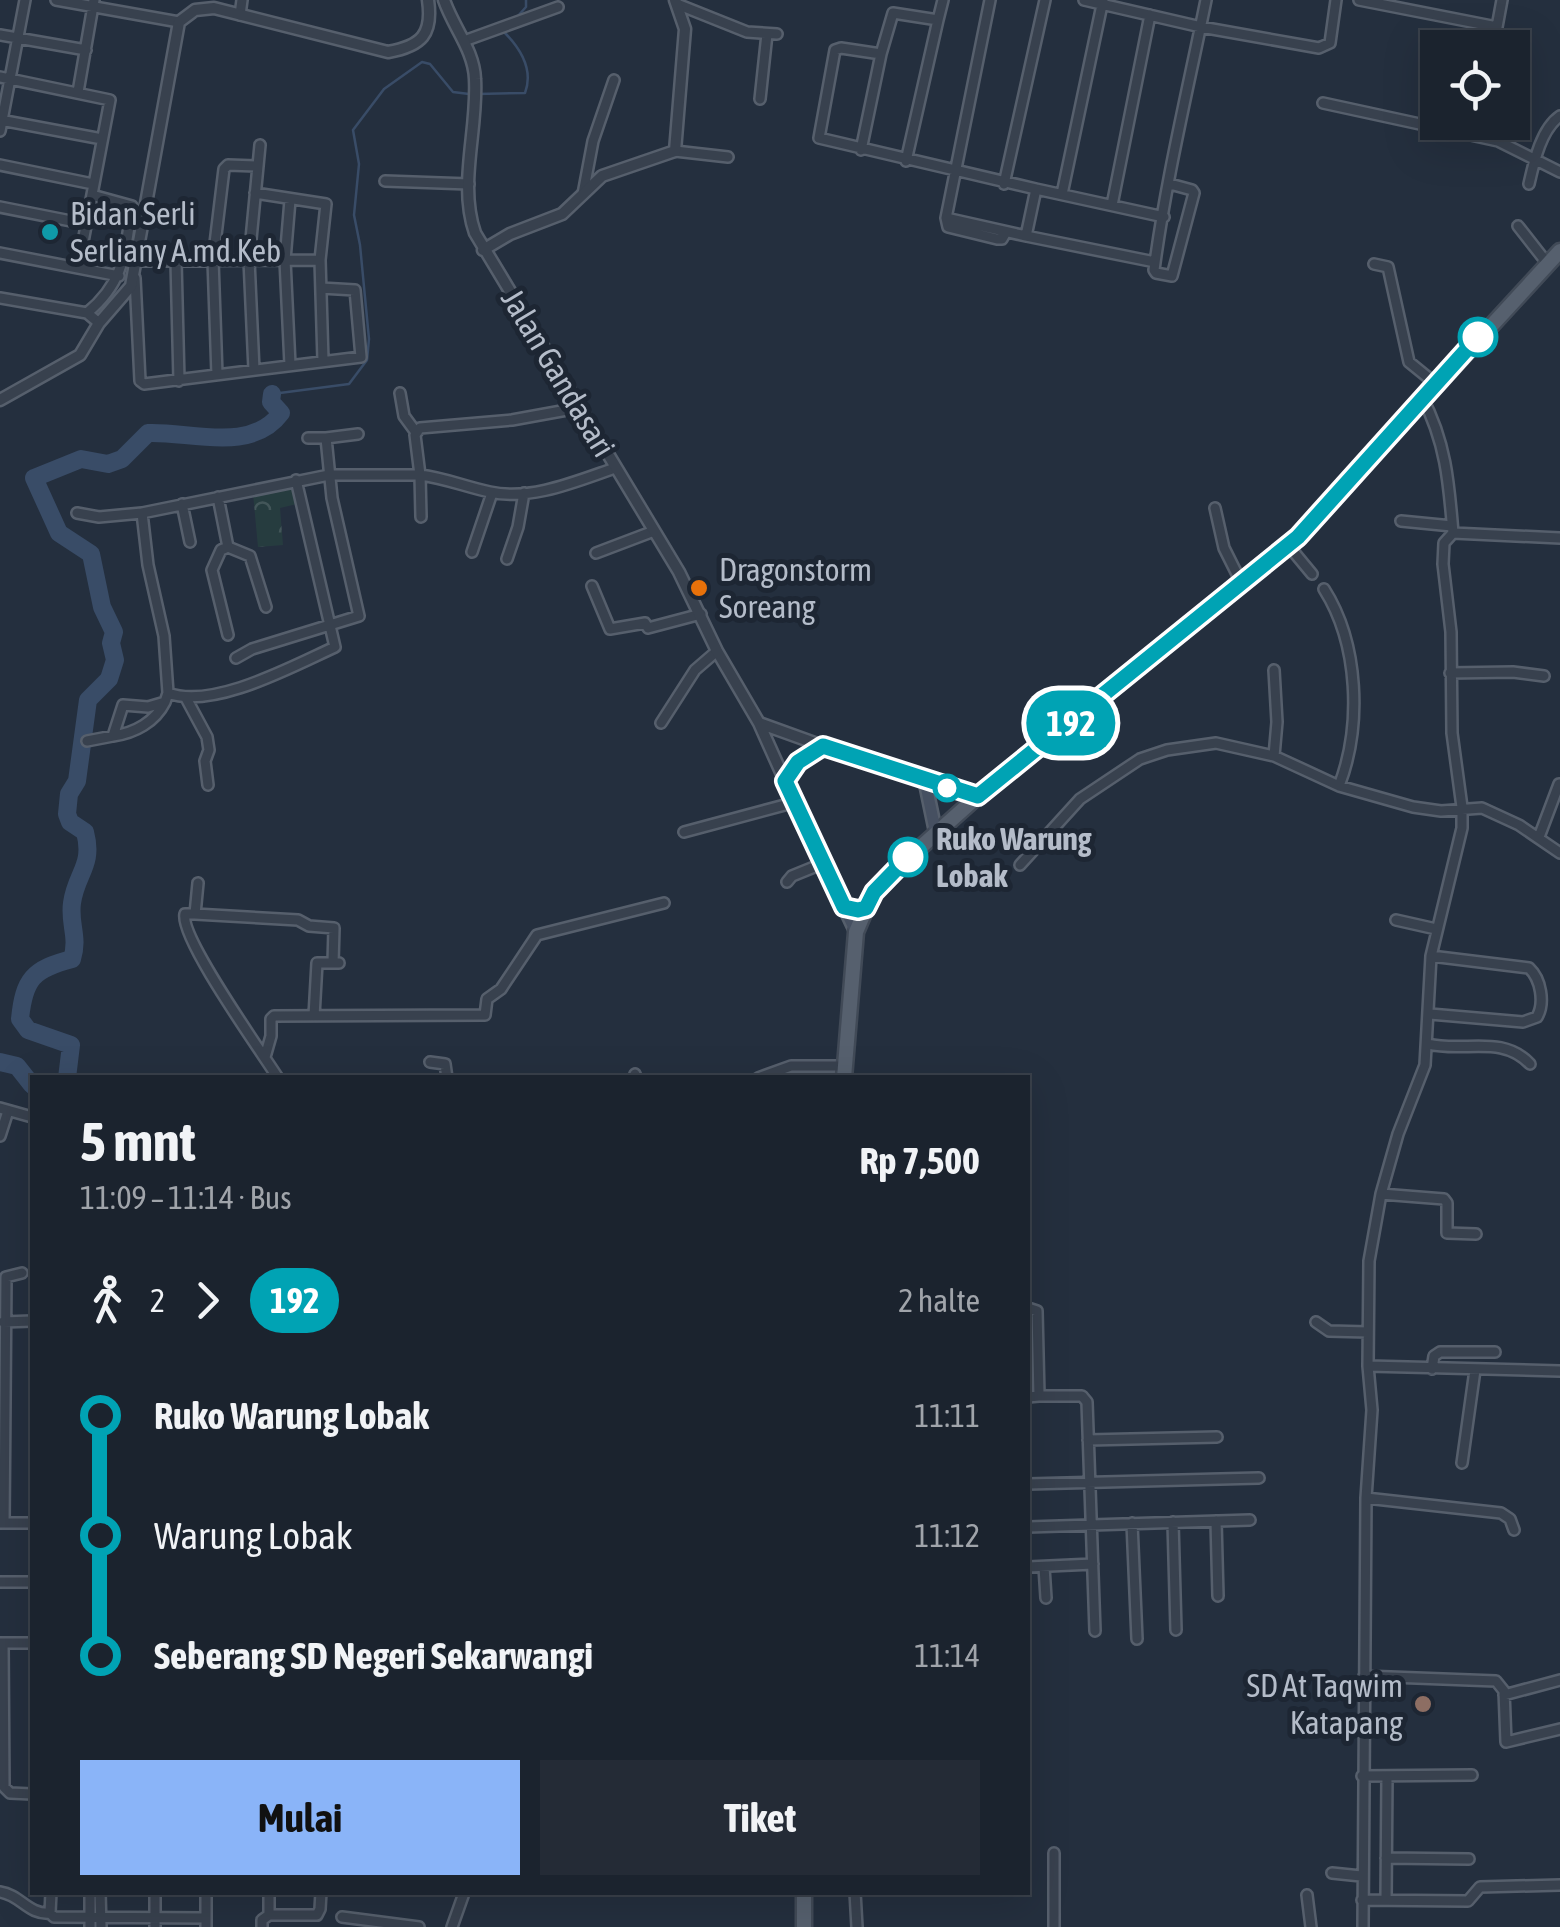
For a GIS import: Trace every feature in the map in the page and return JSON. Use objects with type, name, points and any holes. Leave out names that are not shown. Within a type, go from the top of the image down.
[{"type":"main road","points":[[844,1072],[856,932],[884,880],[978,796],[1288,546],[1560,252]]},
{"type":"main road","points":[[856,932],[785,781],[798,762],[823,746],[978,796]]},
{"type":"main road","points":[[925,781],[936,834]]},
{"type":"main road","points":[[844,907],[866,908]]},
{"type":"main road","points":[[804,1895],[804,1927]]},
{"type":"street","points":[[25,0],[5,78],[1,124],[102,140]]},
{"type":"street","points":[[56,0],[94,3],[179,22],[201,8],[388,52],[408,46],[427,33],[431,22],[428,0]]},
{"type":"street","points":[[240,15],[242,0]]},
{"type":"street","name":"Jalan Gandasari","points":[[444,0],[464,42],[475,84],[468,184],[470,219],[484,250],[654,531],[759,723],[785,781]]},
{"type":"street","points":[[906,161],[942,0]]},
{"type":"street","points":[[990,0],[946,218],[948,227],[997,239],[1006,232],[1155,262]]},
{"type":"street","points":[[1004,184],[1044,0]]},
{"type":"street","points":[[1084,0],[1201,27],[1319,48],[1330,42],[1336,0]]},
{"type":"street","points":[[1170,184],[1194,193],[1176,274],[1172,276],[1156,273],[1155,262],[1170,184],[1201,27],[1206,0]]},
{"type":"street","points":[[1358,0],[1496,27]]},
{"type":"street","points":[[1496,30],[1502,0]]},
{"type":"street","points":[[676,2],[747,32],[772,34],[760,100]]},
{"type":"street","points":[[676,2],[686,42],[676,151]]},
{"type":"street","points":[[1062,194],[1103,2]]},
{"type":"street","points":[[78,92],[94,3]]},
{"type":"street","points":[[464,42],[558,8]]},
{"type":"street","points":[[861,150],[893,12],[938,20]]},
{"type":"street","points":[[1112,205],[1150,15]]},
{"type":"street","points":[[87,313],[105,298],[130,259],[179,22]]},
{"type":"street","points":[[0,34],[86,50]]},
{"type":"street","points":[[881,54],[835,50],[819,138],[1004,184],[1164,217]]},
{"type":"street","points":[[5,78],[110,100],[78,268]]},
{"type":"street","points":[[582,194],[593,141],[614,80]]},
{"type":"street","points":[[1323,103],[1498,141],[1560,172]]},
{"type":"street","points":[[1529,184],[1535,160],[1551,125],[1560,116]]},
{"type":"street","points":[[254,370],[249,260],[260,145]]},
{"type":"street","points":[[484,250],[510,234],[562,214],[602,176],[676,151],[728,158]]},
{"type":"street","points":[[216,376],[213,260],[224,169],[228,165],[258,166]]},
{"type":"street","points":[[0,166],[92,189],[132,204],[130,259],[140,383],[362,356],[355,290],[321,288]]},
{"type":"street","points":[[385,181],[468,184]]},
{"type":"street","points":[[1026,236],[1036,189]]},
{"type":"street","points":[[256,193],[326,204],[320,260],[324,361]]},
{"type":"street","points":[[290,200],[286,260],[290,366]]},
{"type":"street","points":[[0,207],[86,224]]},
{"type":"street","points":[[1518,226],[1547,262]]},
{"type":"street","points":[[0,253],[119,276]]},
{"type":"street","points":[[130,259],[320,260]]},
{"type":"street","points":[[176,260],[179,381]]},
{"type":"street","points":[[1374,264],[1388,267],[1408,362],[1436,384]]},
{"type":"street","points":[[0,400],[72,361],[98,323],[126,294],[134,275]]},
{"type":"street","points":[[0,298],[87,313],[98,323]]},
{"type":"street","points":[[400,394],[404,416],[415,432],[421,517]]},
{"type":"street","points":[[1363,1927],[1366,1498],[1372,1426],[1368,1262],[1381,1194],[1398,1134],[1420,1082],[1428,1044],[1431,956],[1458,852],[1461,802],[1452,733],[1451,632],[1442,551],[1452,530],[1446,456],[1436,422],[1422,397]]},
{"type":"street","points":[[415,432],[430,424],[512,420],[578,408]]},
{"type":"street","points":[[308,438],[358,434]]},
{"type":"street","points":[[236,658],[330,628],[359,614],[329,475],[326,438]]},
{"type":"street","points":[[77,513],[96,522],[329,475],[420,475],[448,478],[492,493],[524,494],[615,468]]},
{"type":"street","points":[[113,736],[122,705],[148,708],[166,698],[225,692],[335,648],[296,480]]},
{"type":"street","points":[[472,552],[492,493]]},
{"type":"street","points":[[507,559],[524,494]]},
{"type":"street","points":[[218,497],[228,547]]},
{"type":"street","points":[[182,504],[190,542]]},
{"type":"street","points":[[1215,508],[1224,548],[1241,582]]},
{"type":"street","points":[[88,741],[131,732],[144,725],[155,717],[166,698],[164,636],[148,565],[142,512]]},
{"type":"street","points":[[1401,521],[1452,530],[1560,538]]},
{"type":"street","points":[[596,553],[654,531]]},
{"type":"street","points":[[1288,546],[1312,574]]},
{"type":"street","points":[[228,635],[212,570],[221,550],[228,547],[250,556],[266,607]]},
{"type":"street","points":[[592,586],[610,629],[645,622],[648,628],[700,614]]},
{"type":"street","points":[[1324,589],[1337,615],[1353,683],[1354,715],[1342,779]]},
{"type":"street","points":[[661,722],[695,670],[718,650]]},
{"type":"street","points":[[1274,670],[1274,751]]},
{"type":"street","points":[[1450,673],[1514,672],[1544,676]]},
{"type":"street","points":[[186,698],[209,745],[204,757],[208,786]]},
{"type":"street","points":[[759,723],[823,746]]},
{"type":"street","points":[[1020,866],[1080,799],[1153,753],[1216,743],[1274,751],[1427,810],[1461,802],[1482,808],[1541,833],[1560,853]]},
{"type":"street","points":[[1541,833],[1558,784]]},
{"type":"street","points":[[684,832],[796,802]]},
{"type":"street","points":[[787,882],[792,876],[824,863]]},
{"type":"street","points":[[195,914],[198,883]]},
{"type":"street","points":[[265,1057],[272,1017],[485,1015],[489,996],[501,989],[536,935],[664,902]]},
{"type":"street","points":[[276,1075],[184,926],[184,914],[298,920],[309,926],[334,928],[336,963],[317,963],[314,1016]]},
{"type":"street","points":[[1396,920],[1436,929]]},
{"type":"street","points":[[1430,1014],[1523,1022],[1538,1017],[1541,1011],[1538,977],[1529,968],[1431,956]]},
{"type":"street","points":[[1428,1044],[1448,1049],[1469,1045],[1516,1049],[1530,1064]]},
{"type":"street","points":[[430,1062],[445,1064],[447,1075]]},
{"type":"street","points":[[767,1075],[802,1064],[844,1072]]},
{"type":"street","points":[[0,1136],[4,1110],[30,1116]]},
{"type":"street","points":[[1381,1194],[1444,1199],[1446,1233],[1476,1234]]},
{"type":"street","points":[[22,1273],[6,1277],[2,1322],[2,1523],[30,1522]]},
{"type":"street","points":[[1030,1309],[1037,1311],[1033,1396],[1085,1398],[1095,1632]]},
{"type":"street","points":[[2,1322],[30,1322]]},
{"type":"street","points":[[1316,1322],[1329,1331],[1368,1332]]},
{"type":"street","points":[[1432,1368],[1434,1356],[1440,1352],[1495,1352]]},
{"type":"street","points":[[1368,1366],[1560,1371]]},
{"type":"street","points":[[1462,1463],[1476,1370]]},
{"type":"street","points":[[1088,1440],[1218,1437]]},
{"type":"street","points":[[1030,1484],[1259,1478]]},
{"type":"street","points":[[1366,1498],[1501,1513],[1510,1519],[1514,1530]]},
{"type":"street","points":[[1030,1526],[1250,1520]]},
{"type":"street","points":[[1216,1521],[1218,1596]]},
{"type":"street","points":[[1173,1522],[1176,1630]]},
{"type":"street","points":[[1132,1523],[1137,1639]]},
{"type":"street","points":[[1030,1567],[1092,1564]]},
{"type":"street","points":[[1044,1566],[1046,1598]]},
{"type":"street","points":[[0,1582],[30,1582]]},
{"type":"street","points":[[30,1644],[2,1643],[4,1788],[10,1793],[30,1794]]},
{"type":"street","points":[[1364,1676],[1496,1681],[1504,1695],[1506,1742],[1560,1729]]},
{"type":"street","points":[[1504,1695],[1560,1680]]},
{"type":"street","points":[[1362,1776],[1472,1775]]},
{"type":"street","points":[[1386,1900],[1387,1776]]},
{"type":"street","points":[[1361,1841],[1386,1841]]},
{"type":"street","points":[[1054,1853],[1054,1927]]},
{"type":"street","points":[[1386,1858],[1469,1859]]},
{"type":"street","points":[[1332,1873],[1361,1876]]},
{"type":"street","points":[[1362,1900],[1468,1901],[1477,1888],[1484,1886],[1560,1885]]},
{"type":"street","points":[[0,1892],[15,1895],[32,1911],[95,1923],[206,1923],[206,1895]]},
{"type":"street","points":[[50,1913],[51,1895]]},
{"type":"street","points":[[90,1895],[95,1923]]},
{"type":"street","points":[[95,1923],[100,1895]]},
{"type":"street","points":[[155,1923],[156,1895]]},
{"type":"street","points":[[269,1895],[269,1915]]},
{"type":"street","points":[[262,1927],[262,1920],[269,1915],[312,1921],[320,1909],[321,1895]]},
{"type":"street","points":[[855,1895],[857,1927]]},
{"type":"street","points":[[1308,1895],[1311,1927]]},
{"type":"street","points":[[452,1927],[463,1896]]},
{"type":"street","points":[[342,1917],[418,1927]]},
{"type":"green space","points":[[295,487],[301,503],[280,508],[283,545],[258,547],[253,493]]},
{"type":"waterway","points":[[477,94],[525,93],[527,67],[504,32],[504,22],[517,17],[526,7],[526,0]]},
{"type":"waterway","points":[[272,394],[349,384],[367,360],[369,339],[354,215],[359,164],[353,130],[384,89],[422,62],[430,64],[453,92],[469,94]]},
{"type":"waterway","points":[[67,1075],[71,1045],[28,1030],[20,1019],[24,994],[33,978],[48,967],[72,959],[72,903],[86,861],[87,844],[85,832],[70,822],[67,814],[69,794],[77,781],[88,700],[109,679],[115,660],[111,643],[114,632],[102,607],[91,554],[59,533],[34,478],[81,459],[108,464],[122,459],[148,433],[219,438],[253,433],[268,426],[281,413],[271,402],[272,394]]},
{"type":"waterway","points":[[0,1062],[17,1066],[30,1082]]},
{"type":"bus line","name":"192","points":[[908,857],[874,892],[866,908],[844,907],[785,781],[795,765],[823,746],[978,796],[1298,537],[1478,337]]},
{"type":"place","name":"Bidan Serli Serliany A.md.Keb","points":[[50,232]]},
{"type":"place","name":"Dragonstorm Soreang","points":[[699,588]]},
{"type":"place","name":"Ruko Warung Lobak","points":[[908,857]]},
{"type":"place","name":"SD At Taqwim Katapang","points":[[1423,1704]]}]
